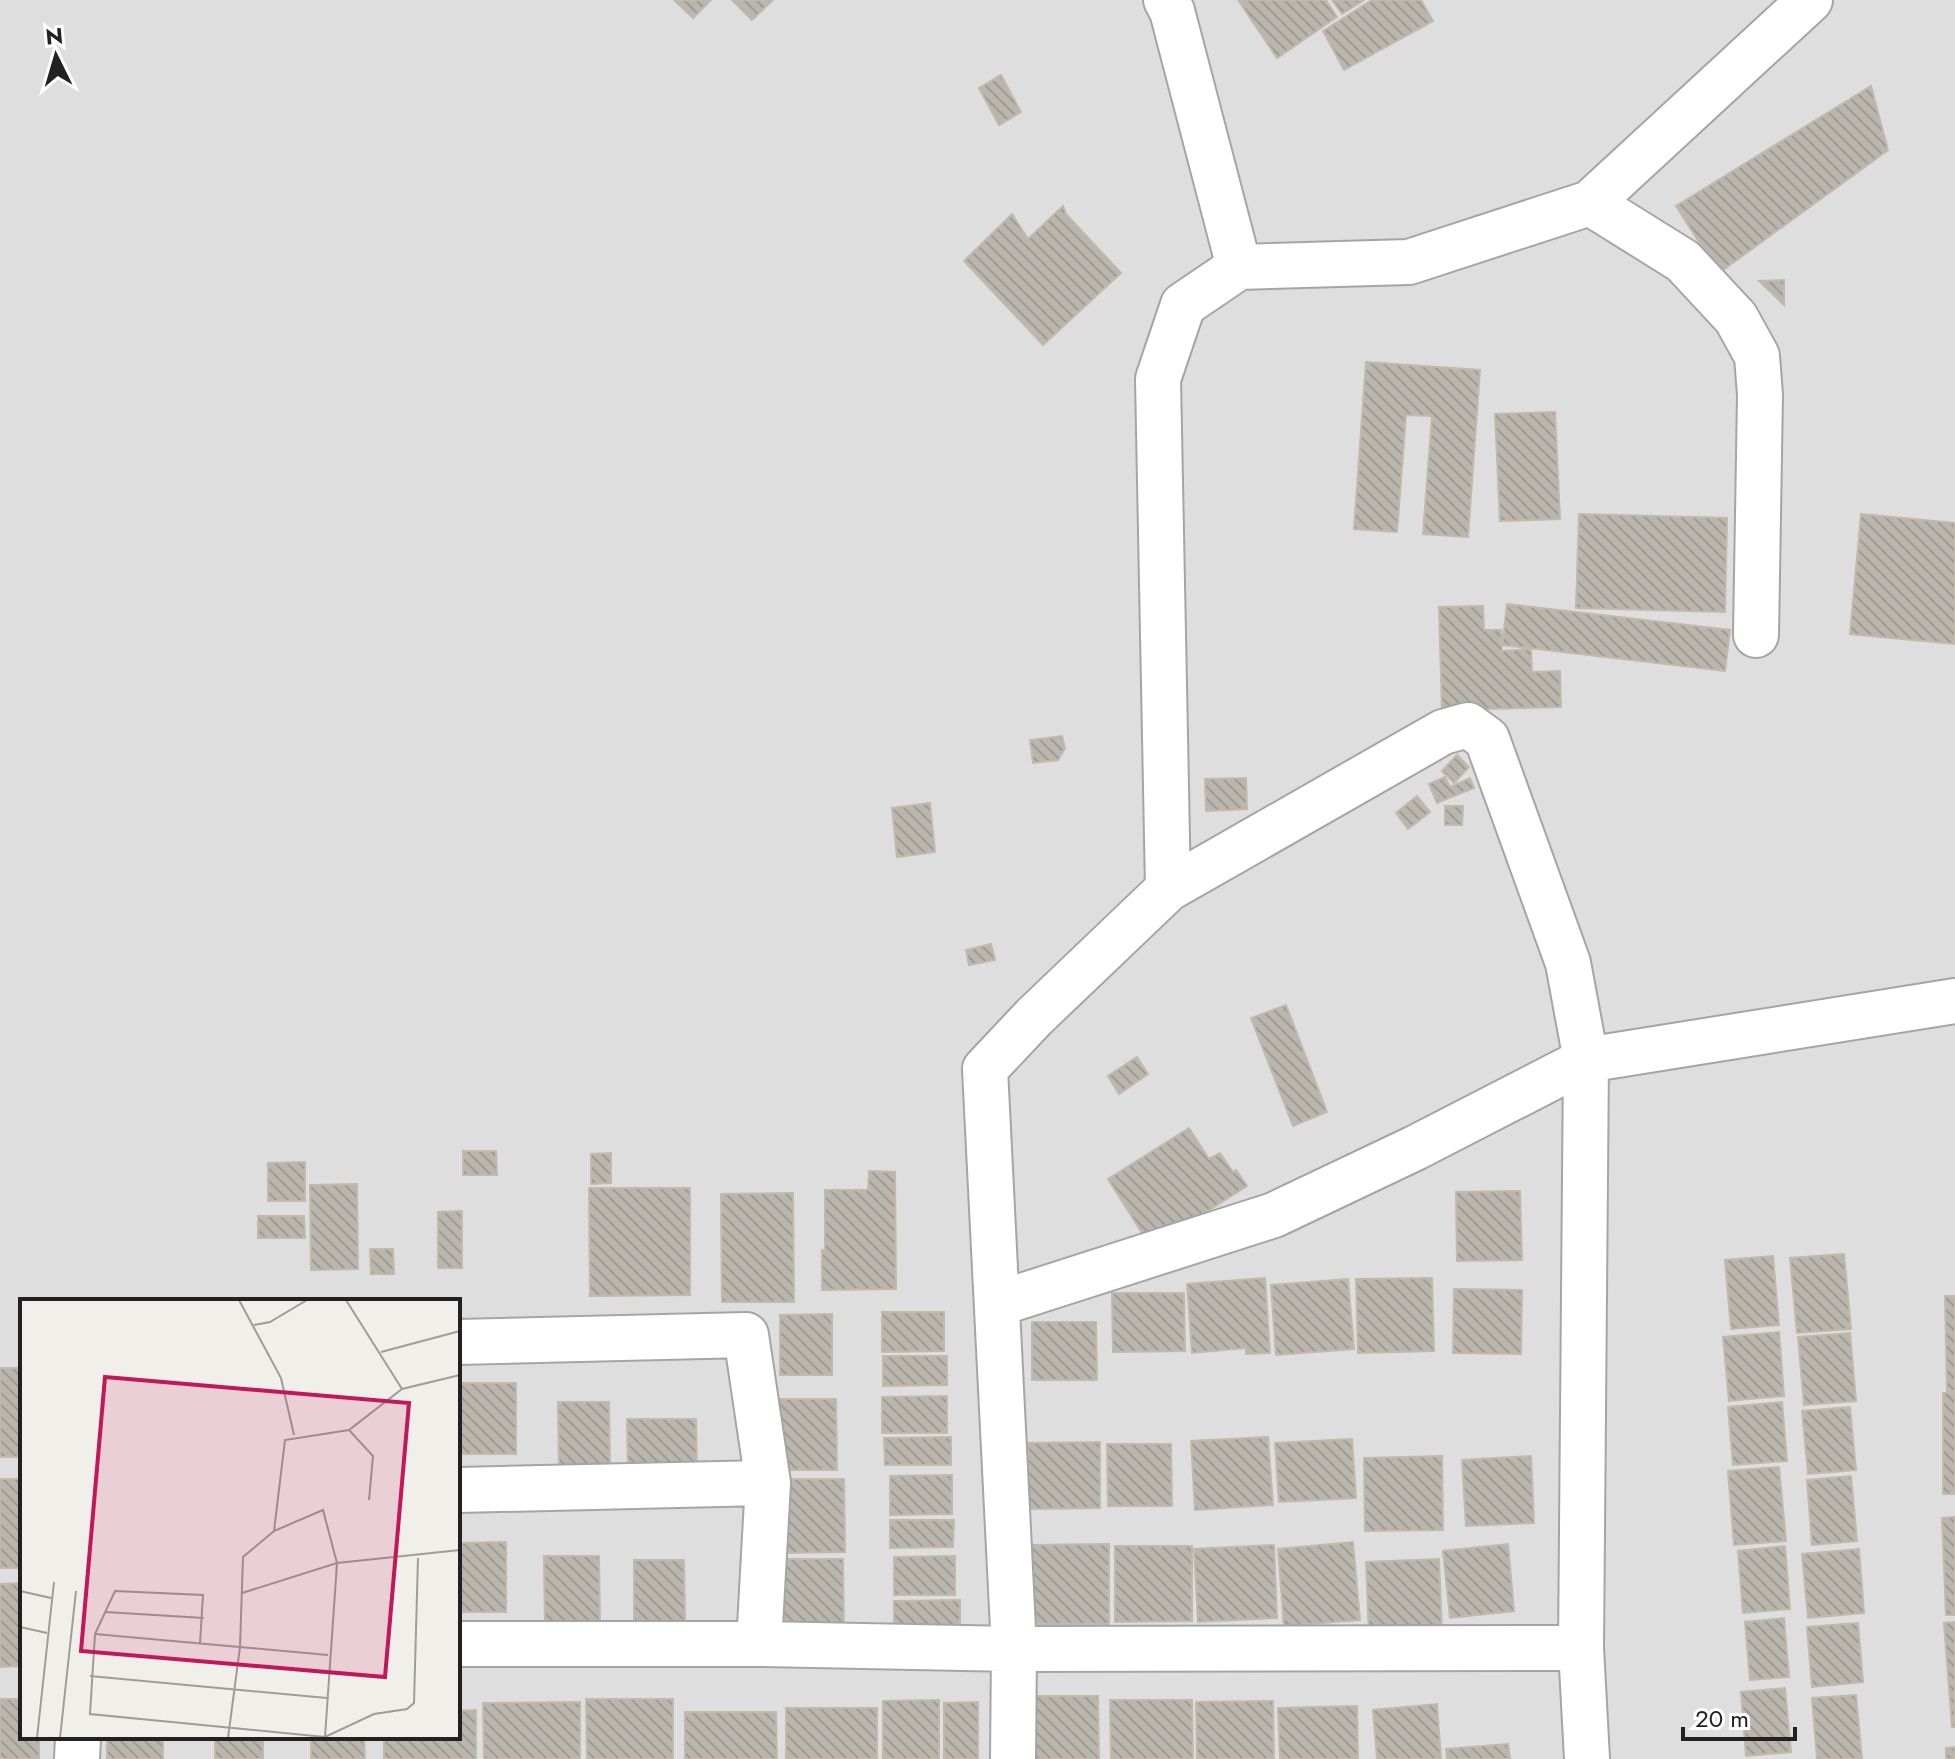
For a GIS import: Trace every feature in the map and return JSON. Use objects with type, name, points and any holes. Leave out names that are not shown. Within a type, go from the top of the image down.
[{"type":"street","points":[[1166,0],[1172,11],[1239,267]]},
{"type":"street","points":[[1168,889],[1158,379],[1183,305],[1239,267],[1409,262],[1590,203],[1810,0]]},
{"type":"street","points":[[1590,203],[1683,261],[1736,318],[1757,356],[1760,395],[1756,635]]},
{"type":"street","points":[[1013,1759],[1014,1649],[985,1069],[1034,1017],[1168,889],[1443,732],[1468,725],[1487,739],[1568,963],[1586,1060],[1581,1648],[1587,1759]]},
{"type":"street","points":[[997,1304],[1274,1215],[1415,1148],[1586,1060],[1955,1001]]},
{"type":"street","points":[[460,1342],[746,1335],[768,1483],[759,1644]]},
{"type":"street","points":[[460,1490],[768,1483]]},
{"type":"street","points":[[460,1644],[759,1644],[1014,1649],[1581,1648]]},
{"type":"street","points":[[77,1759],[78,1739]]},
{"type":"shaded area","points":[[0,0],[1955,0],[1955,1759],[0,1759]]},
{"type":"building","points":[[674,0],[711,0],[693,18]]},
{"type":"building","points":[[732,0],[773,0],[752,20]]},
{"type":"building","points":[[1238,0],[1326,0],[1337,17],[1277,58]]},
{"type":"building","points":[[1332,0],[1364,0],[1342,14]]},
{"type":"building","points":[[1372,0],[1421,0],[1433,21],[1344,70],[1323,31]]},
{"type":"building","points":[[1001,75],[1021,112],[999,125],[979,88]]},
{"type":"building","points":[[1871,86],[1888,150],[1719,273],[1676,206]]},
{"type":"building","points":[[1063,206],[1066,214],[1121,273],[1043,345],[964,261],[1012,214],[1028,239]]},
{"type":"building","points":[[1784,280],[1784,305],[1759,281]]},
{"type":"building","points":[[1366,362],[1480,370],[1468,537],[1423,534],[1432,416],[1406,415],[1397,532],[1354,529]]},
{"type":"building","points":[[1555,412],[1560,519],[1500,521],[1495,414]]},
{"type":"building","points":[[1579,514],[1727,518],[1725,612],[1576,608]]},
{"type":"building","points":[[1861,514],[1955,523],[1955,644],[1850,634]]},
{"type":"building","points":[[1507,604],[1730,630],[1725,671],[1502,645]]},
{"type":"building","points":[[1483,606],[1484,630],[1501,630],[1502,651],[1531,649],[1532,672],[1560,671],[1561,707],[1442,710],[1439,607]]},
{"type":"building","points":[[1062,736],[1065,748],[1058,760],[1033,763],[1030,740]]},
{"type":"building","points":[[1457,755],[1469,767],[1454,783],[1442,771]]},
{"type":"building","points":[[1445,777],[1450,787],[1470,778],[1474,788],[1437,803],[1429,784]]},
{"type":"building","points":[[1246,778],[1247,809],[1206,811],[1205,779]]},
{"type":"building","points":[[1417,796],[1430,812],[1408,829],[1396,813]]},
{"type":"building","points":[[930,803],[935,852],[897,857],[892,808]]},
{"type":"building","points":[[1445,806],[1463,806],[1462,825],[1445,825]]},
{"type":"building","points":[[991,944],[995,960],[969,965],[966,950]]},
{"type":"building","points":[[1286,1005],[1327,1112],[1293,1126],[1251,1018]]},
{"type":"building","points":[[1137,1057],[1148,1074],[1119,1094],[1108,1076]]},
{"type":"building","points":[[1189,1128],[1209,1159],[1220,1153],[1247,1186],[1151,1247],[1108,1179]]},
{"type":"building","points":[[463,1151],[496,1151],[497,1175],[463,1175]]},
{"type":"building","points":[[611,1153],[611,1183],[591,1184],[591,1154]]},
{"type":"building","points":[[305,1162],[305,1201],[268,1201],[268,1163]]},
{"type":"building","points":[[869,1171],[895,1172],[896,1289],[822,1290],[825,1190],[868,1190]]},
{"type":"building","points":[[357,1184],[358,1269],[311,1270],[310,1185]]},
{"type":"building","points":[[589,1188],[690,1188],[690,1295],[590,1296]]},
{"type":"building","points":[[1520,1191],[1522,1260],[1457,1261],[1456,1192]]},
{"type":"building","points":[[793,1193],[794,1302],[722,1302],[721,1194]]},
{"type":"building","points":[[462,1211],[462,1268],[438,1268],[438,1212]]},
{"type":"building","points":[[258,1216],[304,1216],[305,1238],[258,1238]]},
{"type":"building","points":[[370,1249],[393,1249],[394,1274],[371,1274]]},
{"type":"building","points":[[1844,1254],[1851,1329],[1797,1333],[1790,1258]]},
{"type":"building","points":[[1773,1256],[1779,1325],[1731,1329],[1725,1260]]},
{"type":"building","points":[[1265,1278],[1270,1353],[1246,1354],[1246,1348],[1192,1353],[1187,1284]]},
{"type":"building","points":[[1432,1278],[1434,1351],[1358,1353],[1356,1279]]},
{"type":"building","points":[[1348,1279],[1354,1349],[1276,1355],[1271,1285]]},
{"type":"building","points":[[1454,1289],[1522,1290],[1521,1354],[1453,1353]]},
{"type":"building","points":[[1112,1293],[1184,1293],[1185,1351],[1113,1352]]},
{"type":"building","points":[[1945,1296],[1955,1296],[1955,1391],[1947,1391]]},
{"type":"building","points":[[882,1312],[944,1312],[944,1351],[882,1352]]},
{"type":"building","points":[[832,1314],[832,1375],[780,1375],[780,1315]]},
{"type":"building","points":[[1032,1322],[1096,1322],[1097,1380],[1032,1380]]},
{"type":"building","points":[[1779,1332],[1784,1396],[1729,1401],[1723,1337]]},
{"type":"building","points":[[1850,1333],[1856,1401],[1804,1405],[1798,1337]]},
{"type":"building","points":[[883,1356],[947,1356],[947,1385],[883,1386]]},
{"type":"building","points":[[0,1368],[20,1368],[20,1457],[0,1457]]},
{"type":"building","points":[[460,1383],[516,1383],[516,1454],[460,1454]]},
{"type":"building","points":[[1943,1393],[1955,1393],[1955,1494],[1943,1494]]},
{"type":"building","points":[[947,1396],[947,1433],[882,1433],[882,1397]]},
{"type":"building","points":[[774,1399],[836,1399],[837,1470],[774,1470]]},
{"type":"building","points":[[558,1402],[609,1402],[610,1468],[559,1469]]},
{"type":"building","points":[[1782,1402],[1787,1461],[1733,1465],[1728,1407]]},
{"type":"building","points":[[1850,1407],[1856,1470],[1808,1474],[1802,1411]]},
{"type":"building","points":[[627,1419],[696,1419],[697,1472],[628,1473]]},
{"type":"building","points":[[951,1437],[951,1465],[885,1465],[884,1438]]},
{"type":"building","points":[[1268,1437],[1273,1505],[1195,1510],[1191,1441]]},
{"type":"building","points":[[1352,1439],[1356,1498],[1279,1502],[1275,1443]]},
{"type":"building","points":[[1100,1442],[1100,1508],[1028,1509],[1028,1443]]},
{"type":"building","points":[[1107,1444],[1171,1444],[1172,1506],[1108,1506]]},
{"type":"building","points":[[1442,1456],[1443,1530],[1365,1531],[1364,1458]]},
{"type":"building","points":[[1531,1456],[1534,1523],[1466,1526],[1462,1460]]},
{"type":"building","points":[[1779,1467],[1786,1541],[1734,1545],[1728,1471]]},
{"type":"building","points":[[952,1475],[952,1514],[890,1515],[890,1476]]},
{"type":"building","points":[[1851,1476],[1857,1541],[1812,1545],[1807,1480]]},
{"type":"building","points":[[0,1479],[20,1479],[20,1568],[0,1568]]},
{"type":"building","points":[[778,1479],[844,1479],[845,1552],[778,1553]]},
{"type":"building","points":[[1955,1517],[1955,1615],[1946,1615],[1942,1518]]},
{"type":"building","points":[[890,1520],[954,1520],[953,1547],[890,1548]]},
{"type":"building","points":[[506,1542],[506,1612],[460,1612],[460,1543]]},
{"type":"building","points":[[1353,1542],[1360,1620],[1284,1626],[1278,1549]]},
{"type":"building","points":[[1109,1544],[1109,1624],[1033,1624],[1032,1545]]},
{"type":"building","points":[[1508,1544],[1514,1611],[1450,1618],[1443,1551]]},
{"type":"building","points":[[1274,1545],[1277,1618],[1198,1622],[1194,1549]]},
{"type":"building","points":[[1115,1546],[1192,1546],[1192,1621],[1115,1622]]},
{"type":"building","points":[[1785,1546],[1790,1609],[1743,1613],[1738,1551]]},
{"type":"building","points":[[1859,1549],[1864,1613],[1808,1618],[1802,1554]]},
{"type":"building","points":[[544,1556],[599,1556],[600,1629],[545,1629]]},
{"type":"building","points":[[955,1556],[955,1595],[894,1595],[894,1557]]},
{"type":"building","points":[[780,1559],[843,1559],[844,1639],[780,1639]]},
{"type":"building","points":[[1439,1559],[1442,1633],[1369,1636],[1366,1562]]},
{"type":"building","points":[[634,1560],[684,1560],[685,1623],[634,1623]]},
{"type":"building","points":[[20,1583],[20,1666],[0,1667],[0,1584]]},
{"type":"building","points":[[960,1600],[960,1633],[894,1634],[894,1601]]},
{"type":"building","points":[[1784,1618],[1789,1677],[1750,1680],[1745,1622]]},
{"type":"building","points":[[1955,1622],[1955,1727],[1952,1727],[1944,1623]]},
{"type":"building","points":[[1858,1623],[1863,1682],[1812,1687],[1807,1627]]},
{"type":"building","points":[[1785,1688],[1791,1752],[1746,1756],[1741,1692]]},
{"type":"building","points":[[1856,1695],[1862,1759],[1817,1759],[1812,1698]]},
{"type":"building","points":[[1027,1696],[1098,1696],[1099,1759],[1028,1759]]},
{"type":"building","points":[[0,1699],[20,1699],[20,1739],[39,1739],[39,1759],[0,1759]]},
{"type":"building","points":[[586,1699],[673,1699],[673,1759],[587,1759]]},
{"type":"building","points":[[939,1700],[939,1759],[883,1759],[883,1701]]},
{"type":"building","points":[[1110,1700],[1192,1700],[1193,1759],[1111,1759]]},
{"type":"building","points":[[1273,1701],[1274,1759],[1197,1759],[1196,1702]]},
{"type":"building","points":[[580,1702],[580,1759],[484,1759],[483,1703]]},
{"type":"building","points":[[978,1702],[978,1759],[944,1759],[944,1703]]},
{"type":"building","points":[[1437,1704],[1441,1759],[1377,1759],[1373,1710]]},
{"type":"building","points":[[1357,1706],[1358,1759],[1280,1759],[1278,1708]]},
{"type":"building","points":[[786,1708],[877,1708],[877,1759],[786,1759]]},
{"type":"building","points":[[476,1710],[476,1759],[384,1759],[384,1739],[460,1739],[460,1711]]},
{"type":"building","points":[[685,1712],[776,1712],[777,1759],[685,1759]]},
{"type":"building","points":[[107,1739],[163,1739],[163,1759],[107,1759]]},
{"type":"building","points":[[215,1739],[263,1739],[263,1759],[215,1759]]},
{"type":"building","points":[[311,1739],[364,1739],[365,1759],[311,1759]]},
{"type":"building","points":[[1508,1744],[1510,1759],[1447,1759],[1446,1749]]},
{"type":"building","points":[[1955,1747],[1955,1759],[1946,1759],[1946,1748]]}]
